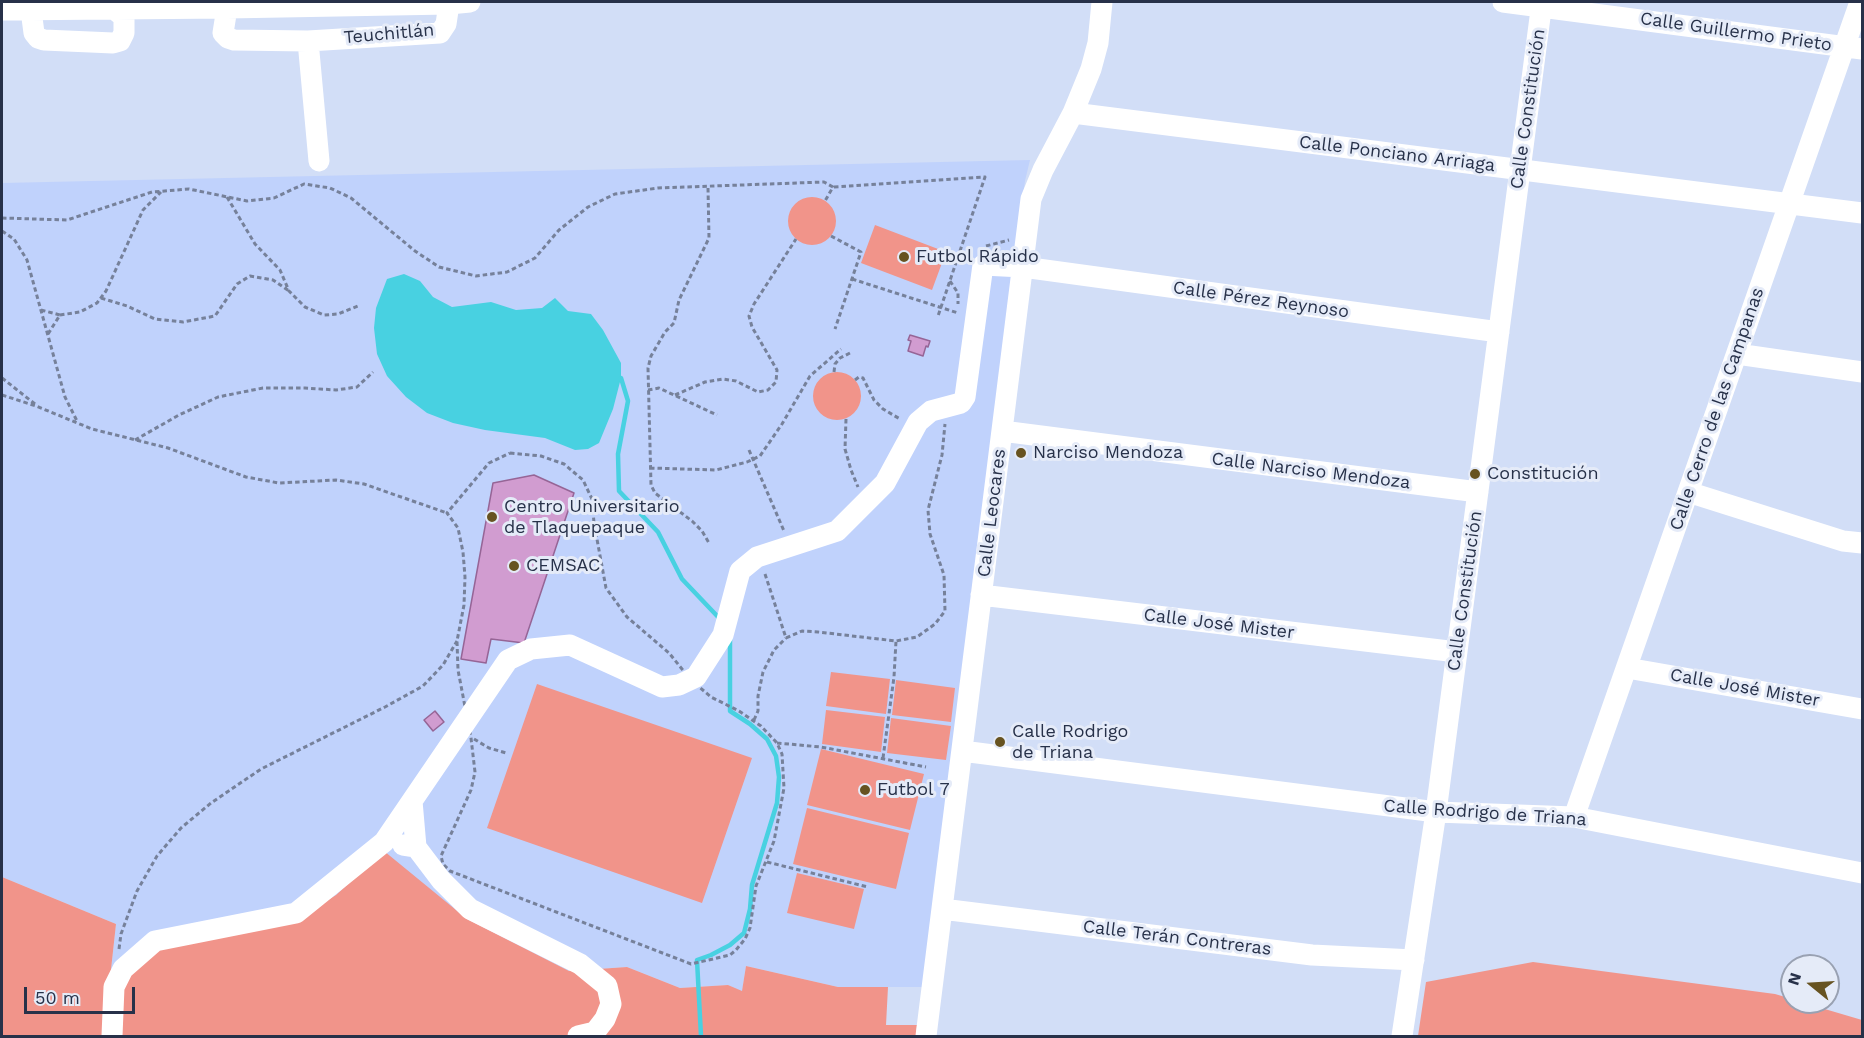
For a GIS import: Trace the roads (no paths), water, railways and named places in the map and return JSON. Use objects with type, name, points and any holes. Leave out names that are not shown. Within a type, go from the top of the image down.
[{"type":"street","name":"Calle Leocares","points":[[926,1036],[1031,199],[1043,170],[1073,113],[1091,69],[1098,43],[1102,2]]},
{"type":"street","name":"Calle Guillermo Prieto","points":[[1503,2],[1542,4],[1853,48]]},
{"type":"street","name":"Calle Cerro de las Campanas","points":[[1574,817],[1789,204],[1853,48],[1860,2]]},
{"type":"street","points":[[2,10],[105,5],[227,8],[322,4],[460,3]]},
{"type":"street","name":"Teuchitlán","points":[[227,8],[223,33],[228,38],[308,40],[440,33],[460,3]]},
{"type":"street","name":"Calle Constitución","points":[[1402,1036],[1436,812],[1542,4]]},
{"type":"street","points":[[31,10],[34,33],[44,40],[113,43],[120,41],[124,33],[123,17],[105,5]]},
{"type":"street","points":[[308,40],[319,161]]},
{"type":"street","name":"Calle Ponciano Arriaga","points":[[1073,113],[1863,213]]},
{"type":"street","name":"Calle Pérez Reynoso","points":[[412,801],[466,729],[508,660],[531,649],[570,645],[662,687],[680,685],[696,677],[726,625],[740,571],[759,557],[837,531],[885,483],[915,426],[931,411],[960,403],[965,397],[983,266],[1023,267],[1499,332]]},
{"type":"street","points":[[1737,354],[1863,372]]},
{"type":"street","name":"Calle Narciso Mendoza","points":[[1002,430],[1478,492]]},
{"type":"street","points":[[1688,492],[1843,541],[1863,543]]},
{"type":"street","name":"Calle José Mister","points":[[981,595],[1457,652]]},
{"type":"street","name":"Calle José Mister","points":[[1626,668],[1863,709]]},
{"type":"street","name":"Calle Rodrigo de Triana","points":[[962,751],[1436,812],[1574,817],[1863,873]]},
{"type":"street","points":[[112,1036],[114,987],[123,969],[155,941],[296,913],[384,842],[412,801]]},
{"type":"street","points":[[412,801],[416,847],[441,880],[470,909],[580,964],[607,986],[611,1004],[605,1019],[595,1032],[578,1036]]},
{"type":"street","points":[[384,842],[416,847]]},
{"type":"street","name":"Calle Terán Contreras","points":[[942,909],[1312,955],[1413,960]]},
{"type":"waterway","points":[[621,378],[628,401],[618,454],[619,491],[658,532],[682,579],[720,619]]},
{"type":"waterway","points":[[701,1036],[697,960],[730,945],[744,933],[750,909],[752,885],[777,803],[779,777],[776,756],[767,739],[730,711],[730,638]]},
{"type":"place","name":"Futbol Rápido","points":[[904,257]]},
{"type":"place","name":"Narciso Mendoza","points":[[1021,453]]},
{"type":"place","name":"Constitución","points":[[1475,474]]},
{"type":"place","name":"Centro Universitario de Tlaquepaque","points":[[492,517]]},
{"type":"place","name":"CEMSAC","points":[[514,566]]},
{"type":"place","name":"Calle Rodrigo de Triana","points":[[1000,742]]},
{"type":"place","name":"Futbol 7","points":[[865,790]]}]
